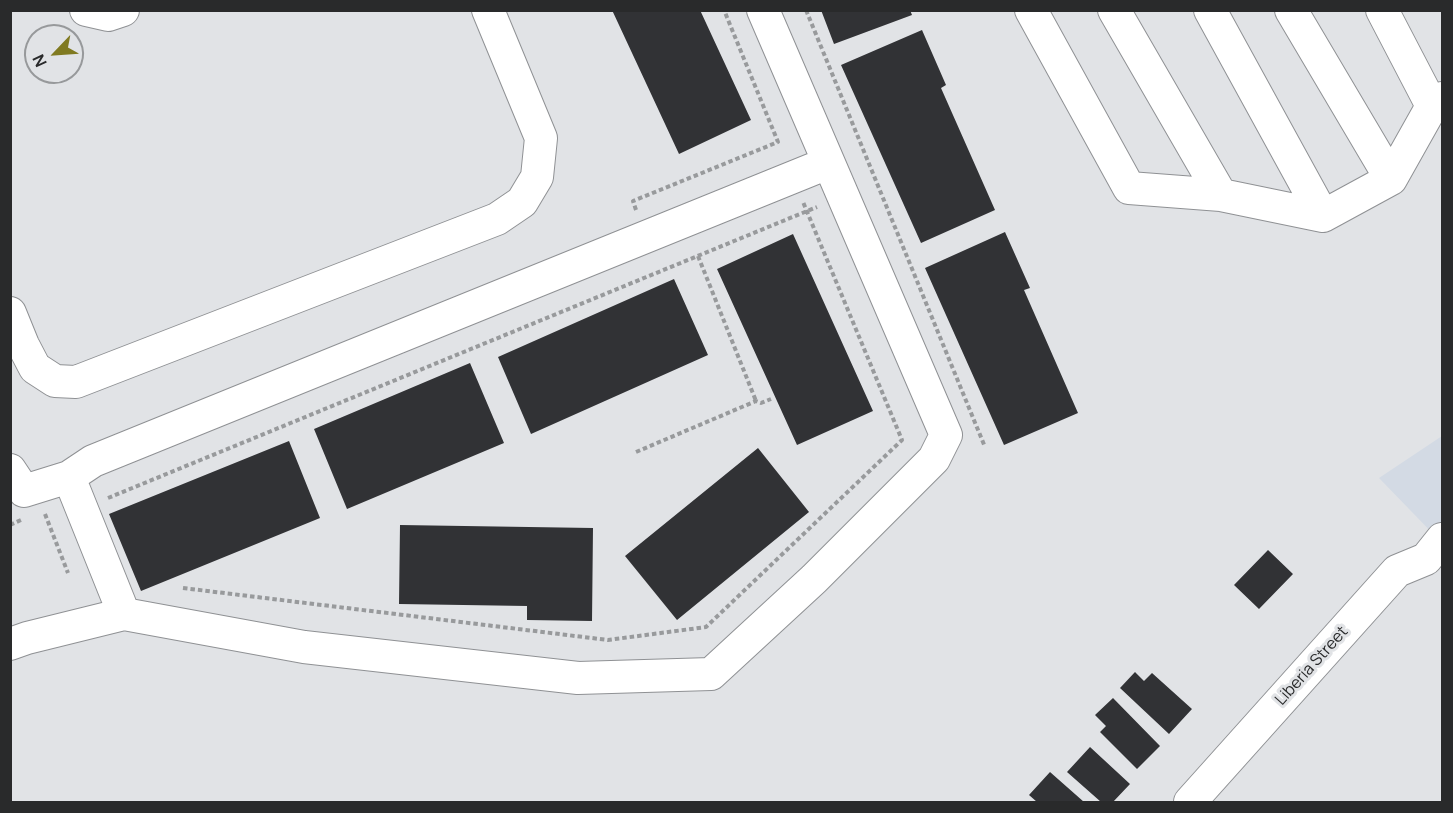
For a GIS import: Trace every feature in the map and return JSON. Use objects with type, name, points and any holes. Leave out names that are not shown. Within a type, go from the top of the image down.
[{"type":"street","points":[[86,10],[108,15],[123,10]]},
{"type":"street","points":[[10,313],[35,368],[55,381],[76,382],[498,219],[522,202],[537,177],[541,138],[488,10]]},
{"type":"street","points":[[10,644],[124,614],[304,646],[578,678],[711,674],[814,579],[934,459],[946,435],[763,10]]},
{"type":"street","points":[[1031,10],[1129,188],[1221,195],[1323,216],[1391,179],[1438,102],[1382,10]]},
{"type":"street","points":[[1114,10],[1221,195]]},
{"type":"street","points":[[1210,10],[1323,216]]},
{"type":"street","points":[[1291,10],[1391,179]]},
{"type":"street","points":[[10,470],[24,491],[69,477],[93,461],[828,163]]},
{"type":"street","points":[[69,477],[124,614]]},
{"type":"street","name":"Liberia Street","points":[[1190,802],[1397,572],[1437,556]]},
{"type":"path","points":[[637,211],[633,201],[778,142],[723,10]]},
{"type":"path","points":[[806,10],[986,447]]},
{"type":"path","points":[[183,588],[608,640],[706,627],[902,440],[806,212],[800,192]]},
{"type":"path","points":[[99,502],[806,212]]},
{"type":"path","points":[[698,256],[756,401]]},
{"type":"path","points":[[636,452],[756,401],[761,403],[771,399]]},
{"type":"path","points":[[43,510],[68,573]]},
{"type":"path","points":[[10,525],[21,520]]},
{"type":"shaded area","points":[[1442,436],[1442,543],[1379,478]]},
{"type":"building","points":[[612,10],[700,10],[751,120],[679,154]]},
{"type":"building","points":[[821,10],[910,10],[912,15],[834,44]]},
{"type":"building","points":[[922,30],[946,85],[941,88],[995,210],[921,243],[841,65]]},
{"type":"building","points":[[1005,232],[1030,288],[1024,290],[1078,413],[1004,445],[925,268]]},
{"type":"building","points":[[793,234],[873,411],[797,445],[717,269]]},
{"type":"building","points":[[674,279],[708,355],[531,434],[498,357]]},
{"type":"building","points":[[470,363],[504,443],[347,509],[314,429]]},
{"type":"building","points":[[289,441],[320,518],[141,591],[109,514]]},
{"type":"building","points":[[758,448],[809,512],[677,620],[625,556]]},
{"type":"building","points":[[400,525],[593,528],[592,621],[527,620],[527,606],[399,604]]},
{"type":"building","points":[[1268,550],[1293,574],[1259,609],[1234,585]]},
{"type":"building","points":[[1135,672],[1144,681],[1152,673],[1192,709],[1169,734],[1120,688]]},
{"type":"building","points":[[1113,698],[1160,746],[1137,769],[1100,732],[1106,726],[1095,715]]},
{"type":"building","points":[[1090,747],[1130,784],[1113,802],[1101,802],[1067,772]]},
{"type":"building","points":[[1050,772],[1084,802],[1037,802],[1029,795]]}]
